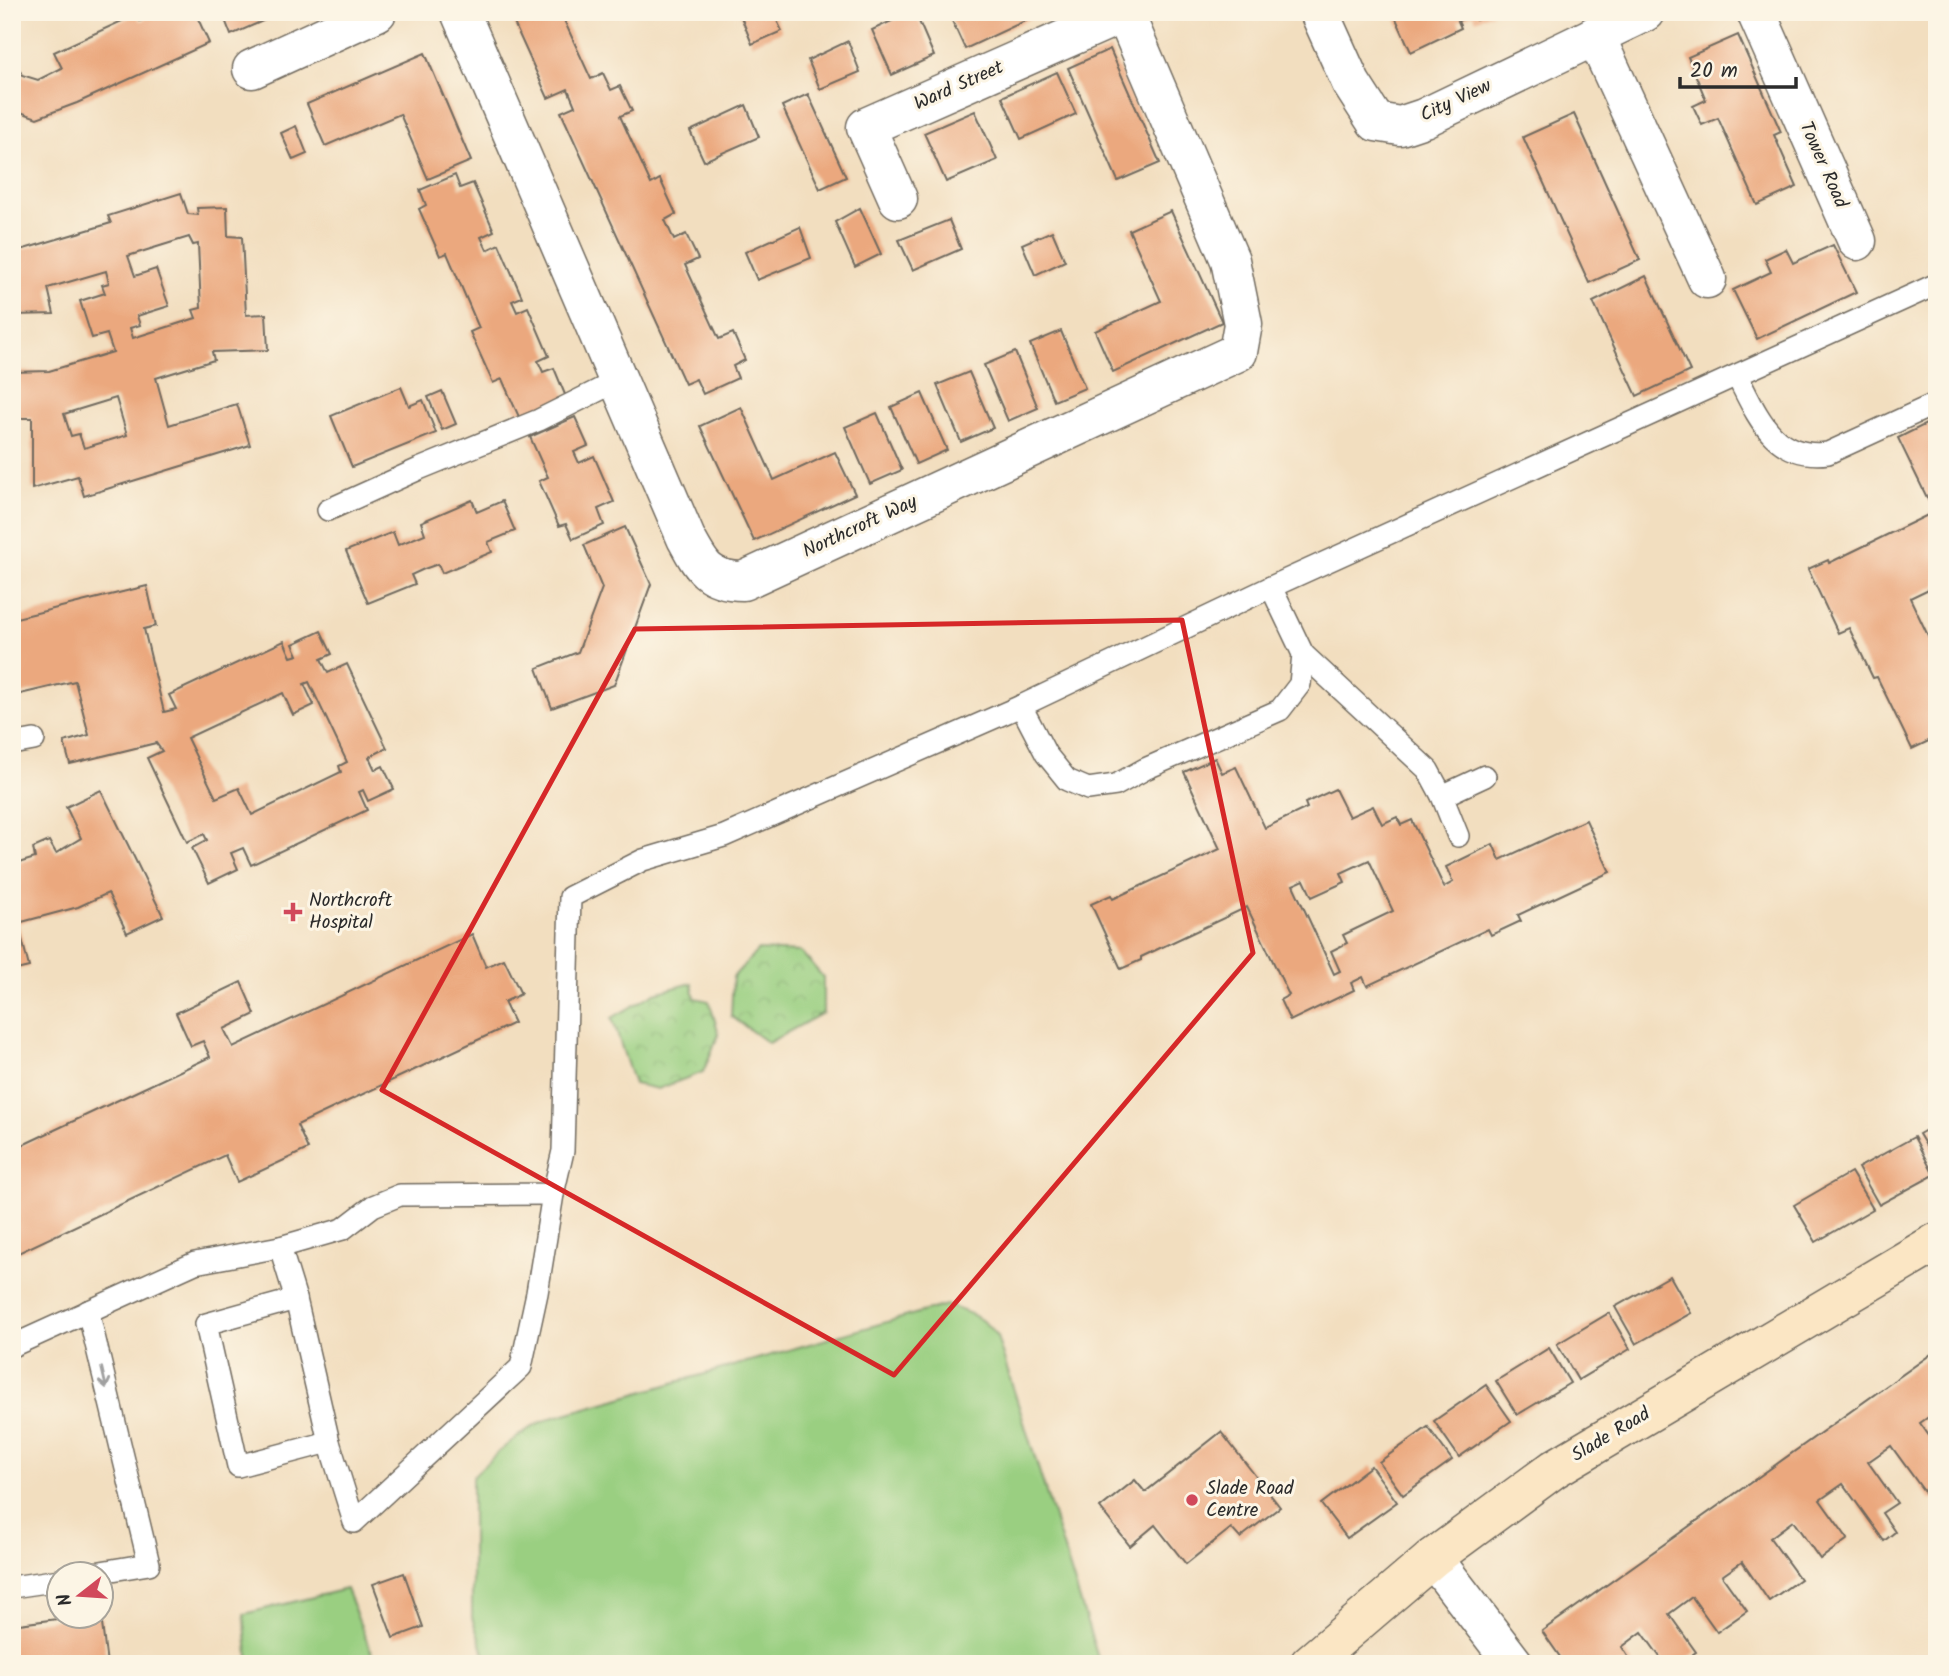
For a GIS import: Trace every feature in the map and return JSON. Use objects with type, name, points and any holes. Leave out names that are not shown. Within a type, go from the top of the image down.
[{"type":"street","points":[[252,69],[377,12]]},
{"type":"street","name":"Northcroft Way","points":[[460,12],[686,538],[699,563],[712,575],[729,580],[743,580],[1237,352],[1243,324],[1230,260],[1124,13]]},
{"type":"street","name":"City View","points":[[1319,12],[1351,83],[1376,122],[1399,126],[1424,118],[1646,12]]},
{"type":"street","name":"Tower Road","points":[[1756,12],[1857,241]]},
{"type":"street","name":"Ward Street","points":[[898,199],[866,127],[1124,13]]},
{"type":"street","points":[[1595,35],[1707,279]]},
{"type":"street","name":"Slade Road","points":[[1309,1664],[1433,1558],[1554,1469],[1937,1242]]},
{"type":"street","points":[[1433,1558],[1514,1664]]},
{"type":"lane","points":[[280,1247],[296,1299],[329,1442],[354,1522],[521,1367],[563,1151],[570,897],[643,860],[724,836],[1021,706],[1271,587],[1937,284]]},
{"type":"lane","points":[[1737,376],[1757,415],[1775,439],[1791,450],[1809,456],[1828,453],[1937,403]]},
{"type":"lane","points":[[328,510],[539,420],[619,380]]},
{"type":"lane","points":[[1271,587],[1303,654],[1428,771],[1442,796],[1458,836]]},
{"type":"lane","points":[[1021,706],[1046,754],[1067,780],[1088,789],[1116,785],[1145,769],[1280,710],[1300,684],[1303,654]]},
{"type":"lane","points":[[12,744],[34,740]]},
{"type":"lane","points":[[1442,796],[1485,775]]},
{"type":"lane","points":[[12,1346],[195,1263],[280,1247],[343,1229],[373,1206],[400,1195],[553,1194]]},
{"type":"lane","points":[[296,1299],[206,1324],[238,1466],[329,1442]]},
{"type":"lane","points":[[89,1311],[149,1564],[116,1569]]},
{"type":"lane","points":[[12,1587],[46,1582]]},
{"type":"highlighted area","points":[[1182,620],[1253,953],[894,1375],[382,1090],[635,629]]},
{"type":"green space","points":[[758,950],[801,952],[823,977],[823,1013],[768,1043],[731,1016],[733,977]]},
{"type":"green space","points":[[692,983],[695,998],[709,1001],[719,1034],[703,1072],[658,1089],[634,1084],[612,1018],[655,993]]},
{"type":"green space","points":[[946,1305],[981,1320],[997,1337],[1100,1664],[488,1664],[472,1618],[472,1477],[509,1443],[551,1418]]},
{"type":"green space","points":[[346,1589],[376,1664],[249,1664],[244,1614]]},
{"type":"building","points":[[161,12],[195,12],[209,43],[77,103],[37,118],[12,109],[12,55],[22,75],[38,80],[62,68],[54,52],[137,14],[140,21]]},
{"type":"building","points":[[222,12],[283,12],[231,35]]},
{"type":"building","points":[[509,12],[574,12],[563,18],[591,79],[603,73],[611,90],[620,86],[632,111],[620,116],[651,184],[660,179],[676,214],[665,220],[674,240],[686,234],[698,259],[685,265],[719,339],[733,333],[745,360],[733,366],[738,378],[703,394],[696,379],[685,384],[561,112],[575,106],[568,89],[548,98]]},
{"type":"building","points":[[739,12],[773,12],[782,31],[752,44]]},
{"type":"building","points":[[915,12],[934,56],[892,75],[872,30]]},
{"type":"building","points":[[948,12],[1044,12],[965,49]]},
{"type":"building","points":[[1393,12],[1494,12],[1476,20],[1473,14],[1458,21],[1461,28],[1411,52]]},
{"type":"building","points":[[1738,35],[1781,132],[1774,135],[1797,187],[1757,205],[1718,118],[1702,125],[1693,106],[1706,100],[1688,57]]},
{"type":"building","points":[[848,41],[860,72],[820,89],[808,60]]},
{"type":"building","points":[[1110,49],[1160,163],[1118,181],[1068,68]]},
{"type":"building","points":[[425,53],[471,161],[428,179],[400,114],[325,146],[307,104]]},
{"type":"building","points":[[1057,72],[1076,114],[1021,139],[1002,97]]},
{"type":"building","points":[[808,94],[846,177],[820,189],[782,106]]},
{"type":"building","points":[[746,105],[759,137],[704,161],[690,131]]},
{"type":"building","points":[[975,111],[997,160],[946,182],[924,133]]},
{"type":"building","points":[[1574,114],[1640,260],[1589,283],[1523,137]]},
{"type":"building","points":[[296,126],[307,154],[293,160],[281,133]]},
{"type":"building","points":[[455,175],[460,188],[473,183],[494,231],[481,237],[487,250],[499,244],[522,297],[512,301],[517,312],[528,307],[549,356],[538,361],[543,372],[554,368],[566,397],[519,417],[502,379],[493,383],[470,332],[479,328],[447,253],[440,256],[419,209],[426,205],[420,190]]},
{"type":"building","points":[[181,193],[188,214],[198,215],[197,208],[227,207],[228,236],[242,237],[246,315],[266,314],[268,350],[212,352],[214,360],[156,378],[169,425],[237,404],[250,445],[84,496],[78,476],[32,489],[32,418],[12,418],[12,372],[49,371],[113,352],[107,334],[92,338],[80,301],[105,293],[102,285],[109,283],[106,271],[48,288],[54,314],[13,315],[12,249],[24,249],[111,223],[108,216]],"holes":[[[189,237],[193,245],[198,244],[201,308],[193,310],[196,318],[133,338],[130,328],[140,325],[137,316],[169,306],[156,269],[135,276],[128,256]],[[116,398],[127,435],[84,448],[79,434],[71,436],[64,414]]]},
{"type":"building","points":[[860,208],[881,254],[855,267],[835,222]]},
{"type":"building","points":[[1171,211],[1222,322],[1113,372],[1095,331],[1161,301],[1129,230]]},
{"type":"building","points":[[949,220],[961,249],[913,270],[899,240]]},
{"type":"building","points":[[800,227],[811,258],[757,280],[745,252]]},
{"type":"building","points":[[1052,231],[1065,261],[1035,275],[1022,244]]},
{"type":"building","points":[[1833,245],[1856,292],[1757,339],[1733,290],[1771,272],[1765,259],[1786,249],[1793,263]]},
{"type":"building","points":[[1646,276],[1690,371],[1637,396],[1593,302]]},
{"type":"building","points":[[1061,331],[1085,388],[1054,401],[1030,344]]},
{"type":"building","points":[[1015,352],[1038,408],[1008,421],[984,365]]},
{"type":"building","points":[[969,372],[993,428],[961,442],[937,385]]},
{"type":"building","points":[[401,387],[409,406],[423,400],[436,433],[352,467],[331,416]]},
{"type":"building","points":[[442,391],[456,424],[442,430],[428,397]]},
{"type":"building","points":[[922,393],[947,450],[916,464],[891,407]]},
{"type":"building","points":[[741,407],[774,480],[835,452],[855,494],[754,541],[700,426]]},
{"type":"building","points":[[877,413],[902,470],[870,484],[845,427]]},
{"type":"building","points":[[575,417],[588,446],[574,452],[579,463],[594,456],[614,502],[598,509],[604,525],[573,539],[566,524],[559,526],[539,481],[548,477],[530,437]]},
{"type":"building","points":[[1930,422],[1937,436],[1937,585],[1910,598],[1931,642],[1935,640],[1937,643],[1937,737],[1912,749],[1877,677],[1873,678],[1849,628],[1838,633],[1808,569],[1828,560],[1829,563],[1934,512],[1898,438]]},
{"type":"building","points":[[472,500],[477,512],[502,501],[515,531],[488,542],[492,552],[442,573],[438,564],[424,569],[411,575],[415,584],[368,603],[346,551],[393,532],[398,545],[425,534],[421,522]]},
{"type":"building","points":[[625,527],[651,584],[614,685],[552,708],[537,668],[578,652],[602,588],[584,545]]},
{"type":"building","points":[[147,586],[156,626],[144,629],[164,712],[176,709],[169,695],[284,641],[291,657],[298,655],[293,644],[321,631],[332,654],[321,659],[328,673],[347,664],[387,748],[369,757],[375,770],[383,766],[394,789],[368,801],[363,790],[359,792],[367,810],[251,865],[243,848],[231,853],[238,869],[209,883],[192,848],[207,840],[204,834],[187,842],[147,758],[162,751],[156,743],[70,764],[64,742],[89,735],[75,681],[12,696],[12,619]],"holes":[[[309,682],[347,762],[339,766],[341,772],[252,815],[239,788],[216,798],[187,738],[283,693],[293,715],[314,705],[304,684]]]},
{"type":"building","points":[[1215,758],[1222,773],[1236,767],[1265,828],[1307,808],[1305,803],[1335,789],[1349,817],[1373,806],[1382,824],[1397,817],[1401,825],[1412,820],[1444,887],[1453,882],[1446,867],[1493,844],[1500,860],[1586,820],[1610,872],[1518,915],[1521,921],[1491,935],[1488,929],[1367,986],[1363,977],[1351,983],[1354,990],[1290,1021],[1280,1000],[1289,995],[1247,907],[1121,969],[1091,904],[1111,895],[1113,899],[1220,849],[1184,772]],"holes":[[[1369,860],[1393,911],[1343,935],[1347,943],[1331,951],[1340,971],[1334,974],[1293,885],[1304,880],[1312,897],[1345,882],[1341,873]]]},
{"type":"building","points":[[101,790],[163,916],[127,933],[108,893],[78,907],[18,923],[29,967],[12,971],[12,865],[35,858],[33,848],[49,841],[56,853],[81,838],[66,807]]},
{"type":"building","points":[[472,934],[486,967],[504,959],[521,994],[504,1002],[514,1023],[297,1125],[308,1149],[237,1182],[225,1155],[12,1256],[12,1150],[210,1057],[203,1041],[191,1046],[176,1013],[241,982],[255,1014],[224,1029],[233,1047]]},
{"type":"building","points":[[1937,1124],[1937,1164],[1919,1134]]},
{"type":"building","points":[[1914,1137],[1934,1175],[1879,1205],[1858,1168]]},
{"type":"building","points":[[1851,1172],[1873,1209],[1816,1242],[1794,1205]]},
{"type":"building","points":[[1670,1276],[1691,1313],[1636,1344],[1615,1307]]},
{"type":"building","points":[[1609,1313],[1630,1349],[1578,1380],[1557,1344]]},
{"type":"building","points":[[1549,1348],[1570,1383],[1517,1415],[1496,1381]]},
{"type":"building","points":[[1937,1350],[1937,1411],[1920,1423],[1937,1447],[1937,1497],[1931,1501],[1891,1446],[1868,1462],[1897,1503],[1882,1513],[1895,1532],[1884,1541],[1843,1484],[1820,1500],[1848,1539],[1820,1559],[1793,1521],[1770,1538],[1800,1579],[1769,1601],[1742,1562],[1722,1576],[1747,1611],[1717,1632],[1692,1597],[1669,1614],[1696,1652],[1683,1661],[1685,1664],[1665,1664],[1642,1632],[1622,1647],[1633,1664],[1565,1664],[1542,1631]]},
{"type":"building","points":[[1486,1385],[1511,1421],[1459,1457],[1434,1421]]},
{"type":"building","points":[[1428,1427],[1452,1460],[1403,1495],[1379,1462]]},
{"type":"building","name":"Slade Road Centre","points":[[1221,1432],[1280,1507],[1240,1538],[1231,1528],[1186,1564],[1155,1525],[1130,1546],[1100,1508],[1135,1480],[1145,1492]]},
{"type":"building","points":[[1371,1466],[1397,1502],[1347,1538],[1321,1504]]},
{"type":"building","points":[[404,1573],[423,1627],[393,1638],[373,1584]]},
{"type":"building","points":[[46,1620],[46,1630],[103,1630],[107,1664],[12,1664],[12,1625]]},
{"type":"place","name":"Northcroft Hospital","points":[[293,912]]},
{"type":"place","name":"Slade Road Centre","points":[[1192,1500]]}]
